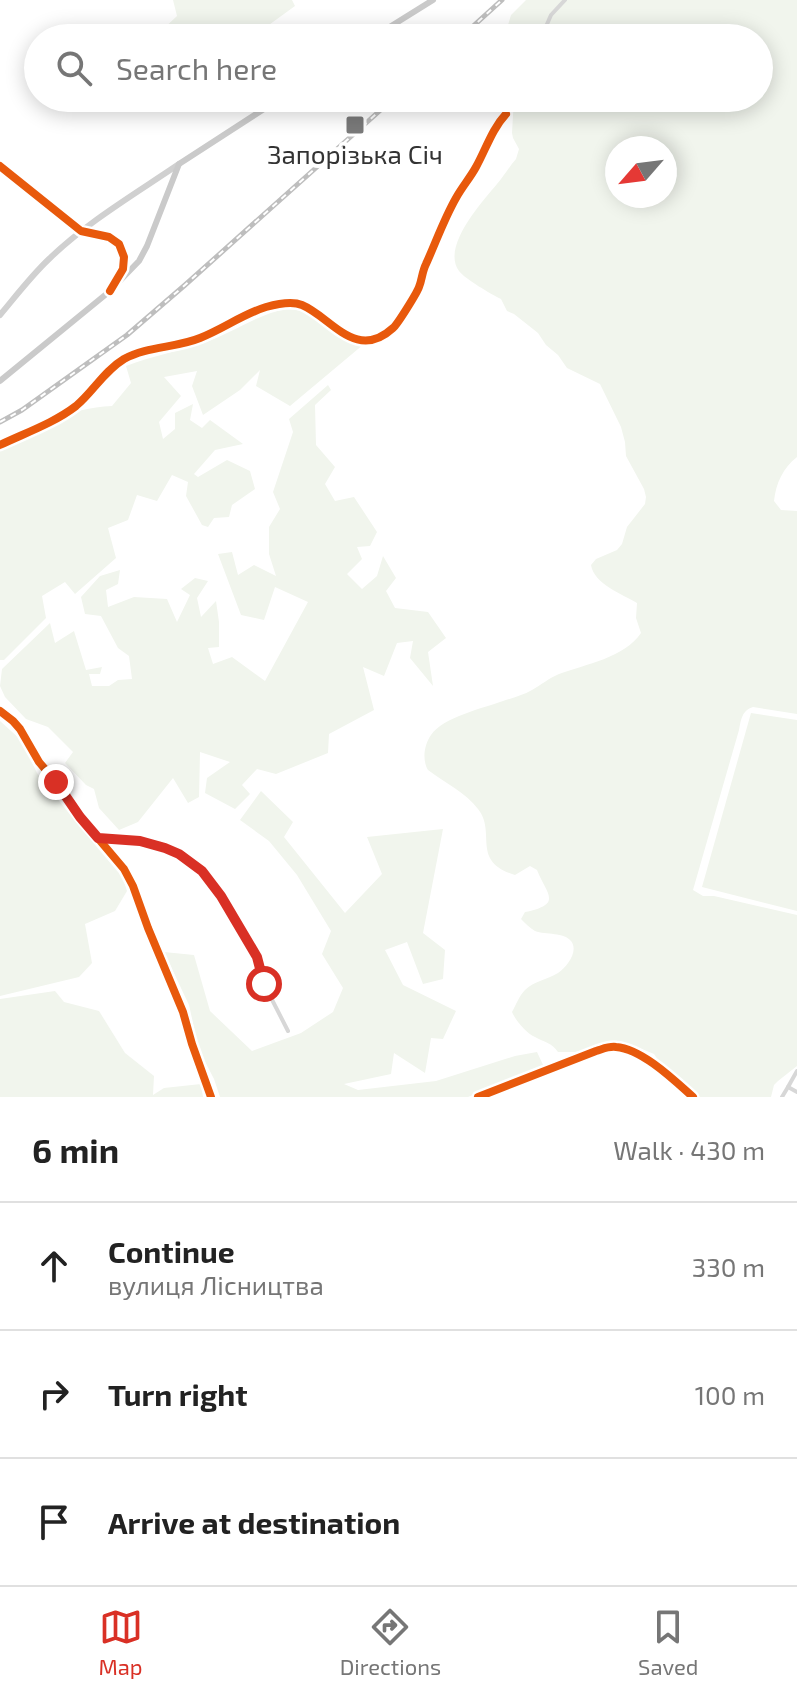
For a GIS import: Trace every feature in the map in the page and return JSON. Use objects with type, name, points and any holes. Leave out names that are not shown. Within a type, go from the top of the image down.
[{"type":"main road","points":[[394,24],[433,0]]},
{"type":"main road","points":[[0,315],[50,258],[81,231],[259,112]]},
{"type":"main road","points":[[0,381],[127,275],[143,253],[179,164]]},
{"type":"main road","points":[[81,231],[109,237],[119,244],[124,257],[123,269],[110,291]]},
{"type":"street","points":[[547,24],[565,0]]},
{"type":"street","points":[[0,445],[72,409],[123,360],[199,338],[267,306],[298,304],[307,307],[345,335],[362,339],[382,336],[397,323],[417,291],[456,198],[507,112]]},
{"type":"street","points":[[0,166],[81,231]]},
{"type":"street","points":[[0,711],[20,729],[39,762],[124,869],[183,1012],[211,1097]]},
{"type":"street","points":[[98,838],[140,841],[165,848],[179,854],[206,874],[257,957],[264,984],[288,1031]]},
{"type":"street","points":[[478,1097],[609,1047],[632,1051],[693,1097]]},
{"type":"street","points":[[782,1097],[797,1071]]},
{"type":"street","points":[[788,1087],[797,1092]]},
{"type":"shaded area","points":[[173,0],[292,0],[295,6],[270,24],[169,24],[177,16]]},
{"type":"shaded area","points":[[526,0],[797,0],[797,457],[781,476],[774,501],[781,510],[797,511],[797,714],[753,707],[744,713],[693,890],[703,896],[797,915],[797,1066],[774,1085],[771,1097],[700,1097],[660,1063],[654,1054],[632,1045],[612,1043],[575,1052],[558,1052],[519,1023],[512,1012],[523,992],[561,970],[571,958],[573,945],[564,936],[535,931],[521,919],[525,912],[548,902],[548,892],[537,870],[530,866],[515,875],[493,862],[478,809],[428,770],[425,762],[429,739],[445,723],[522,695],[552,677],[615,654],[634,642],[641,633],[636,618],[637,603],[603,583],[591,565],[596,559],[617,550],[627,527],[645,504],[644,489],[626,456],[621,427],[600,384],[567,368],[538,333],[507,311],[501,299],[462,274],[455,261],[455,250],[466,225],[516,159],[519,149],[512,133],[513,112],[773,112],[773,24],[508,24],[511,15]]},
{"type":"shaded area","points":[[287,309],[304,311],[325,322],[339,335],[364,344],[290,406],[256,386],[260,370],[240,390],[203,415],[192,386],[197,371],[164,377],[181,396],[159,422],[163,439],[175,429],[175,413],[193,404],[190,420],[202,428],[210,420],[243,444],[215,450],[194,474],[198,477],[227,460],[250,471],[255,489],[232,505],[229,517],[214,518],[208,527],[202,525],[186,496],[188,482],[172,475],[157,501],[137,495],[128,520],[108,528],[116,558],[75,594],[65,582],[42,596],[46,618],[4,660],[0,660],[0,445],[68,414],[112,406],[131,383],[126,366],[205,342],[265,315]]},
{"type":"shaded area","points":[[328,385],[331,390],[315,405],[316,445],[335,467],[325,484],[335,501],[354,497],[377,532],[370,546],[357,547],[362,559],[347,574],[362,589],[377,576],[383,556],[396,578],[386,591],[395,608],[428,612],[446,638],[428,652],[433,686],[410,658],[413,641],[397,643],[384,676],[363,667],[374,710],[329,734],[328,753],[276,774],[257,769],[242,785],[250,794],[235,809],[205,793],[207,778],[230,762],[200,752],[199,797],[188,803],[173,778],[138,822],[119,830],[99,808],[94,789],[65,763],[73,752],[48,727],[26,719],[5,697],[0,686],[2,669],[50,623],[55,643],[74,631],[86,670],[102,667],[100,674],[89,674],[92,686],[109,686],[118,680],[132,679],[129,656],[118,648],[101,616],[85,614],[81,597],[100,576],[120,570],[118,584],[106,590],[108,607],[134,597],[167,599],[177,622],[190,595],[181,589],[195,578],[208,581],[197,598],[201,617],[216,601],[219,647],[208,648],[213,664],[232,657],[265,681],[308,602],[275,587],[264,620],[241,615],[218,554],[232,552],[238,575],[254,565],[276,576],[269,554],[269,527],[280,509],[273,492],[293,432],[289,419]]},
{"type":"shaded area","points":[[751,713],[797,720],[797,911],[702,887]]},
{"type":"shaded area","points":[[0,721],[22,741],[37,773],[83,831],[119,866],[127,891],[115,911],[85,924],[92,963],[79,977],[0,996]]},
{"type":"shaded area","points":[[261,791],[293,822],[284,837],[345,913],[382,874],[367,837],[443,829],[423,933],[445,950],[443,979],[423,984],[407,942],[385,950],[403,985],[456,1011],[443,1039],[431,1038],[425,1073],[394,1053],[391,1074],[344,1084],[358,1090],[436,1081],[537,1052],[544,1067],[468,1097],[220,1097],[199,1050],[189,1005],[164,952],[194,955],[210,1011],[252,1051],[301,1033],[333,1012],[343,988],[322,954],[331,931],[297,875],[269,841],[240,820]]},
{"type":"shaded area","points":[[55,991],[64,1002],[99,1011],[125,1053],[154,1076],[153,1095],[164,1088],[201,1084],[203,1097],[0,1097],[0,999]]},
{"type":"railway","points":[[475,24],[502,0]]},
{"type":"railway","points":[[0,422],[22,410],[127,335],[378,112]]},
{"type":"cycle path","points":[[0,445],[67,412],[124,359],[200,338],[266,307],[284,303],[302,305],[356,339],[380,337],[395,326],[415,296],[452,206],[506,114]]},
{"type":"cycle path","points":[[0,166],[81,231],[109,237],[119,244],[124,257],[123,269],[110,291]]},
{"type":"cycle path","points":[[0,711],[20,729],[39,762],[124,869],[183,1012],[211,1097]]},
{"type":"cycle path","points":[[478,1097],[613,1047],[626,1049],[647,1059],[693,1097]]},
{"type":"place","name":"Запорізька Січ","points":[[355,125]]},
{"type":"route","points":[[56,782],[98,838],[127,839],[165,848],[179,854],[206,874],[257,957],[264,984]]}]
